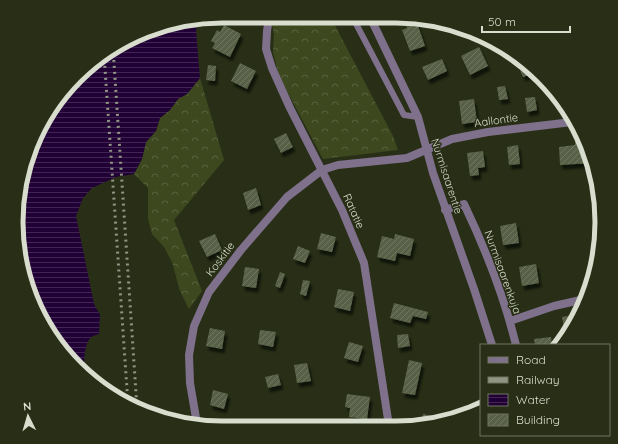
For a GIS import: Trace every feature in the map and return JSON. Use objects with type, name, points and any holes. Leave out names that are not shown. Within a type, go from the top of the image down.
[{"type":"street","name":"Ratatie","points":[[268,23],[266,49],[272,68],[290,108],[351,231],[364,263],[388,421]]},
{"type":"street","name":"Nurmisaarentie","points":[[373,23],[418,117],[426,150],[474,288],[492,344]]},
{"type":"street","name":"Aallontie","points":[[426,150],[452,139],[466,136],[568,123]]},
{"type":"street","name":"Koskitie","points":[[195,419],[190,383],[189,354],[194,326],[209,292],[241,250],[287,197],[322,170],[338,165],[407,158],[426,150]]},
{"type":"street","name":"Nurmisaarenkuja","points":[[446,210],[464,204],[486,251],[510,321],[516,344]]},
{"type":"street","points":[[510,321],[554,306],[579,300]]},
{"type":"lane","points":[[355,23],[404,115],[418,117]]},
{"type":"green space","points":[[272,23],[334,23],[393,136],[398,150],[323,159],[279,76],[273,52],[274,34]]},
{"type":"green space","points":[[200,78],[224,160],[174,220],[202,291],[189,309],[180,291],[172,262],[164,247],[152,234],[148,219],[148,188],[134,174],[142,159],[146,142],[156,131],[160,118],[170,110],[178,99],[187,94]]},
{"type":"water","points":[[198,25],[196,31],[200,78],[187,94],[178,99],[170,110],[160,118],[156,131],[146,142],[142,159],[134,174],[116,177],[92,188],[83,198],[76,216],[94,304],[100,315],[99,334],[90,338],[86,346],[84,366],[64,343],[50,322],[38,298],[27,261],[23,235],[23,209],[30,170],[38,146],[50,122],[64,101],[81,81],[101,64],[122,50],[146,38],[170,30]]},
{"type":"building","points":[[405,23],[417,24],[425,46],[410,51],[402,30],[407,28]]},
{"type":"building","points":[[224,25],[241,34],[230,57],[212,48],[215,43],[211,41],[217,30],[220,32]]},
{"type":"building","points":[[479,47],[488,66],[470,75],[461,56]]},
{"type":"building","points":[[442,59],[447,71],[428,80],[422,67]]},
{"type":"building","points":[[240,63],[256,71],[247,89],[231,81]]},
{"type":"building","points":[[208,65],[216,66],[215,81],[206,80]]},
{"type":"building","points":[[523,69],[530,75],[523,77],[520,70]]},
{"type":"building","points":[[505,86],[508,99],[499,100],[497,87]]},
{"type":"building","points":[[535,97],[537,110],[527,112],[525,98]]},
{"type":"building","points":[[474,99],[477,122],[462,124],[459,101]]},
{"type":"building","points":[[286,133],[293,147],[281,153],[274,139]]},
{"type":"building","points":[[575,141],[577,141],[580,146],[586,163],[560,165],[559,147],[575,145]]},
{"type":"building","points":[[518,145],[520,164],[509,165],[507,147]]},
{"type":"building","points":[[483,151],[485,167],[478,168],[479,175],[470,176],[467,153]]},
{"type":"building","points":[[256,188],[261,205],[248,210],[243,193]]},
{"type":"building","points":[[516,223],[519,243],[503,245],[500,226]]},
{"type":"building","points":[[321,233],[336,237],[332,252],[317,249]]},
{"type":"building","points":[[215,234],[222,250],[207,257],[199,241]]},
{"type":"building","points":[[395,234],[414,239],[410,256],[397,253],[395,261],[377,257],[382,236],[394,239]]},
{"type":"building","points":[[298,246],[310,251],[305,263],[293,259]]},
{"type":"building","points":[[536,264],[539,283],[522,286],[519,267]]},
{"type":"building","points":[[245,267],[259,269],[256,288],[242,286]]},
{"type":"building","points":[[280,272],[285,274],[280,288],[275,286]]},
{"type":"building","points":[[303,280],[310,281],[306,296],[300,294]]},
{"type":"building","points":[[338,289],[354,292],[350,311],[334,307]]},
{"type":"building","points":[[394,303],[428,312],[426,319],[413,316],[410,323],[390,318]]},
{"type":"building","points":[[571,315],[564,328],[562,317]]},
{"type":"building","points":[[210,328],[225,331],[222,349],[206,346]]},
{"type":"building","points":[[260,330],[276,332],[273,347],[258,344]]},
{"type":"building","points":[[408,334],[410,346],[398,348],[397,335]]},
{"type":"building","points":[[551,337],[552,344],[535,344],[534,339]]},
{"type":"building","points":[[349,342],[363,346],[358,362],[344,358]]},
{"type":"building","points":[[409,360],[422,363],[415,395],[402,393]]},
{"type":"building","points":[[307,363],[311,381],[297,383],[294,365]]},
{"type":"building","points":[[278,374],[281,385],[268,388],[265,377]]},
{"type":"building","points":[[213,390],[228,394],[224,409],[210,405]]},
{"type":"building","points":[[347,394],[370,397],[367,419],[349,417],[350,408],[345,407]]},
{"type":"building","points":[[423,414],[436,417],[435,417],[422,419]]},
{"type":"building","points":[[410,418],[417,420],[410,421]]},
{"type":"railway","points":[[113,55],[137,401]]},
{"type":"railway","points":[[105,62],[128,397]]}]
